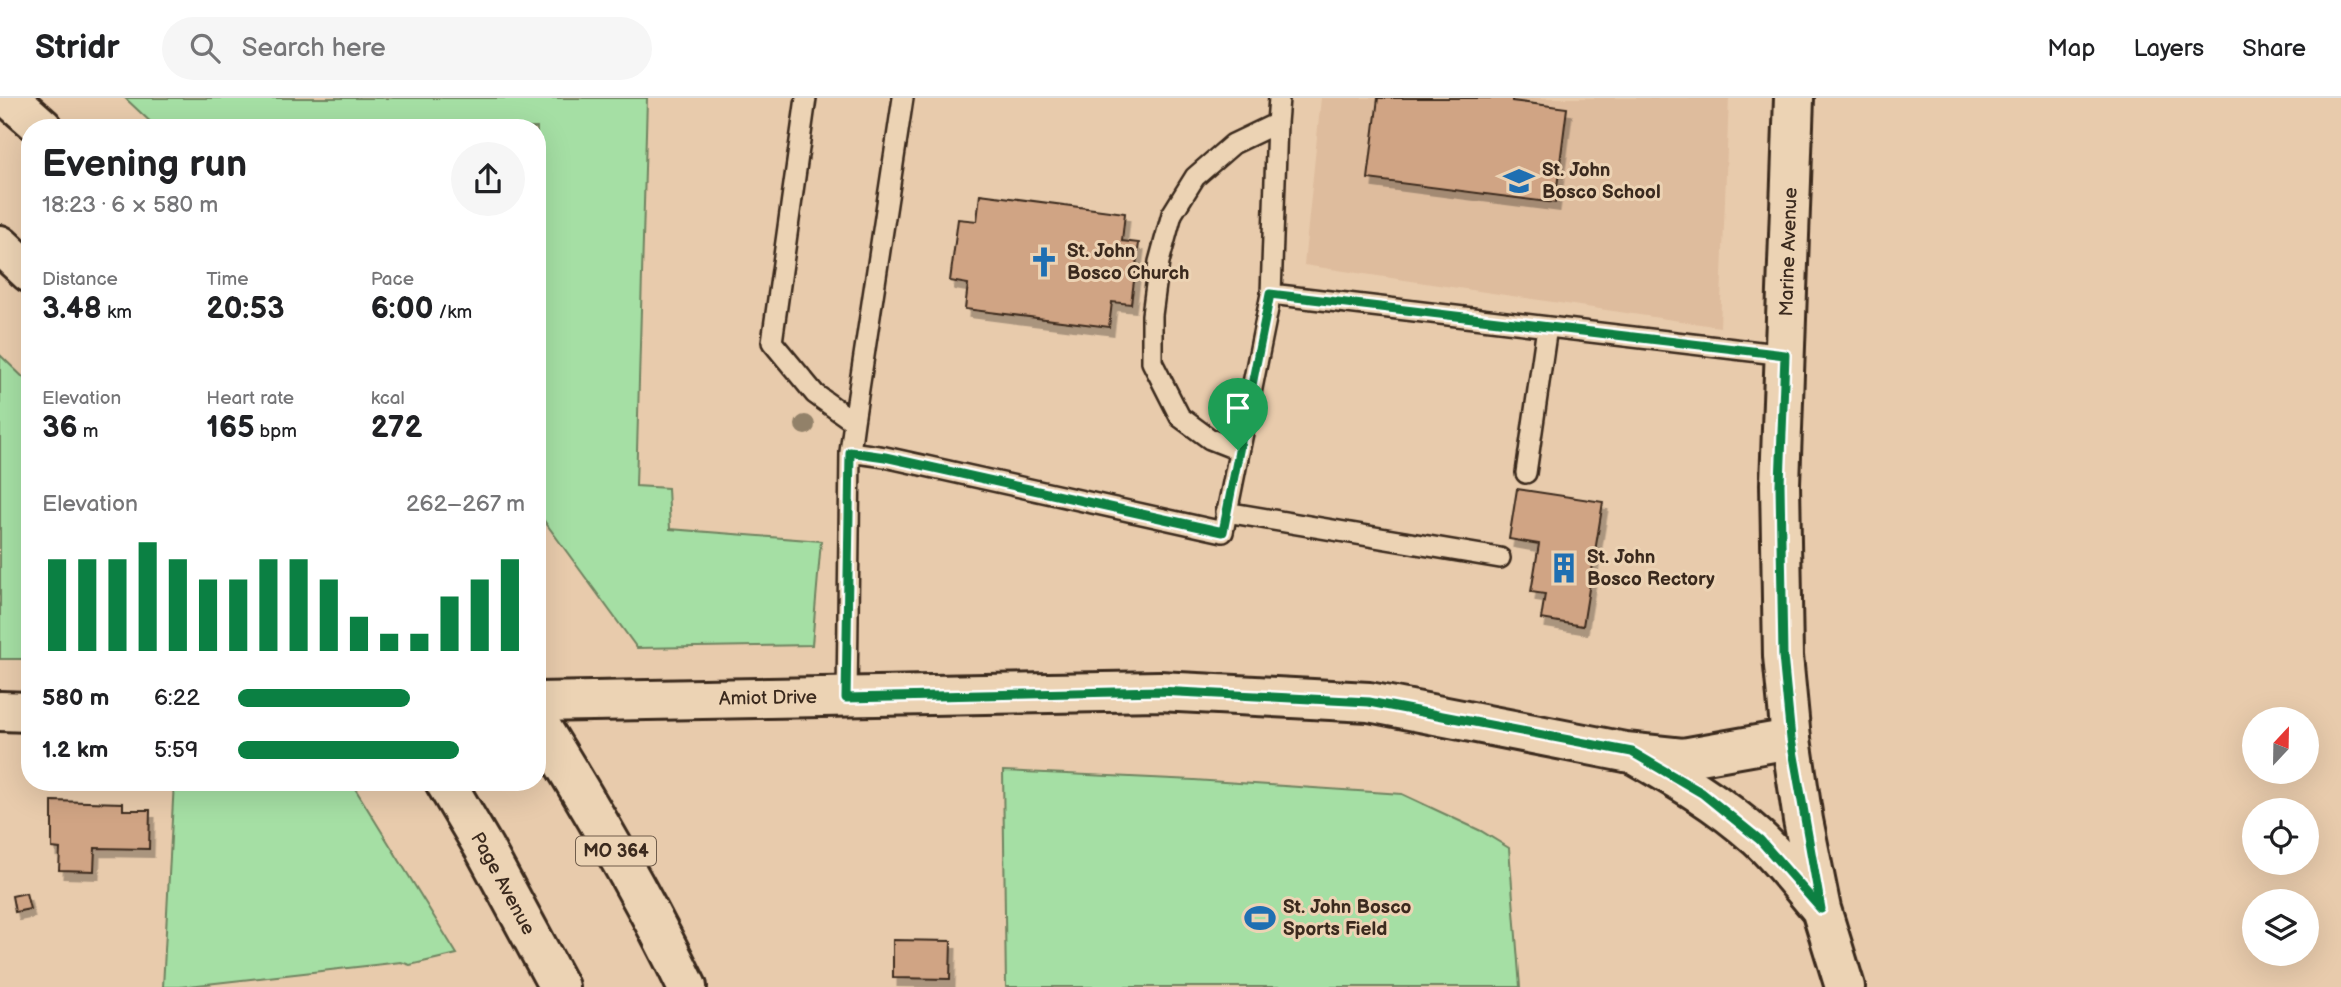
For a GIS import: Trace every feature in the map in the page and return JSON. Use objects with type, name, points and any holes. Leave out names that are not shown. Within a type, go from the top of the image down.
[{"type":"main road","points":[[9,98],[33,119]]},
{"type":"main road","name":"Marine Avenue","points":[[1794,98],[1780,484],[1783,656],[1791,739],[1821,909],[1845,987]]},
{"type":"main road","points":[[0,245],[21,265]]},
{"type":"main road","name":"Amiot Drive","points":[[546,702],[1159,691],[1369,702],[1632,752],[1683,758],[1791,739]]},
{"type":"main road","points":[[0,711],[21,712]]},
{"type":"main road","name":"MO 364","points":[[546,735],[604,829],[687,987]]},
{"type":"main road","points":[[1632,752],[1702,793],[1751,833],[1821,909]]},
{"type":"main road","name":"Page Avenue","points":[[449,791],[484,848],[559,987]]},
{"type":"lane","points":[[806,98],[772,342],[815,394],[854,422]]},
{"type":"lane","points":[[846,698],[850,452],[903,98]]},
{"type":"lane","points":[[850,452],[885,457],[1223,532],[1270,294],[1279,98]]},
{"type":"lane","points":[[1238,450],[1210,439],[1180,416],[1152,362],[1152,315],[1159,262],[1172,214],[1195,177],[1233,144],[1277,123]]},
{"type":"lane","points":[[1270,294],[1785,355]]},
{"type":"lane","points":[[1526,472],[1547,327]]},
{"type":"lane","points":[[1226,512],[1500,558]]},
{"type":"shaded area","name":"St. John Bosco School","points":[[1321,98],[1729,98],[1720,327],[1304,265]]},
{"type":"green space","points":[[125,98],[647,98],[636,486],[668,488],[670,529],[821,541],[812,645],[637,648],[546,523],[546,119],[147,119]]},
{"type":"green space","points":[[0,355],[21,375],[21,659],[0,659]]},
{"type":"green space","name":"St. John Bosco Sports Field","points":[[1003,771],[1402,794],[1481,831],[1509,848],[1520,987],[1006,987]]},
{"type":"green space","points":[[174,791],[357,791],[457,954],[410,965],[401,962],[163,987]]},
{"type":"building","name":"St. John Bosco School","points":[[1378,98],[1512,98],[1512,101],[1567,108],[1555,203],[1368,179]]},
{"type":"building","name":"St. John Bosco Church","points":[[980,194],[1125,213],[1122,241],[1139,243],[1131,304],[1112,302],[1109,327],[965,309],[968,284],[950,281],[958,219],[977,221]]},
{"type":"building","name":"St. John Bosco Rectory","points":[[1517,489],[1603,502],[1583,626],[1541,619],[1545,594],[1531,592],[1539,544],[1509,539]]},
{"type":"building","points":[[52,801],[123,803],[123,810],[150,810],[149,849],[95,848],[94,871],[59,870],[60,849],[52,848]]},
{"type":"building","points":[[26,893],[30,909],[15,912],[12,896]]},
{"type":"building","points":[[893,940],[951,941],[950,979],[893,978]]},
{"type":"place","name":"St. John Bosco School","points":[[1519,181]]},
{"type":"place","name":"St. John Bosco Church","points":[[1044,262]]},
{"type":"place","name":"St. John Bosco Rectory","points":[[1564,568]]},
{"type":"place","name":"St. John Bosco Sports Field","points":[[1260,918]]},
{"type":"route","points":[[1270,294],[1785,355],[1780,484],[1783,656],[1791,739],[1821,909],[1760,840],[1702,793],[1632,752],[1369,702],[1159,691],[846,698],[850,452],[885,457],[1223,532],[1238,450],[1254,385],[1270,294]]}]
